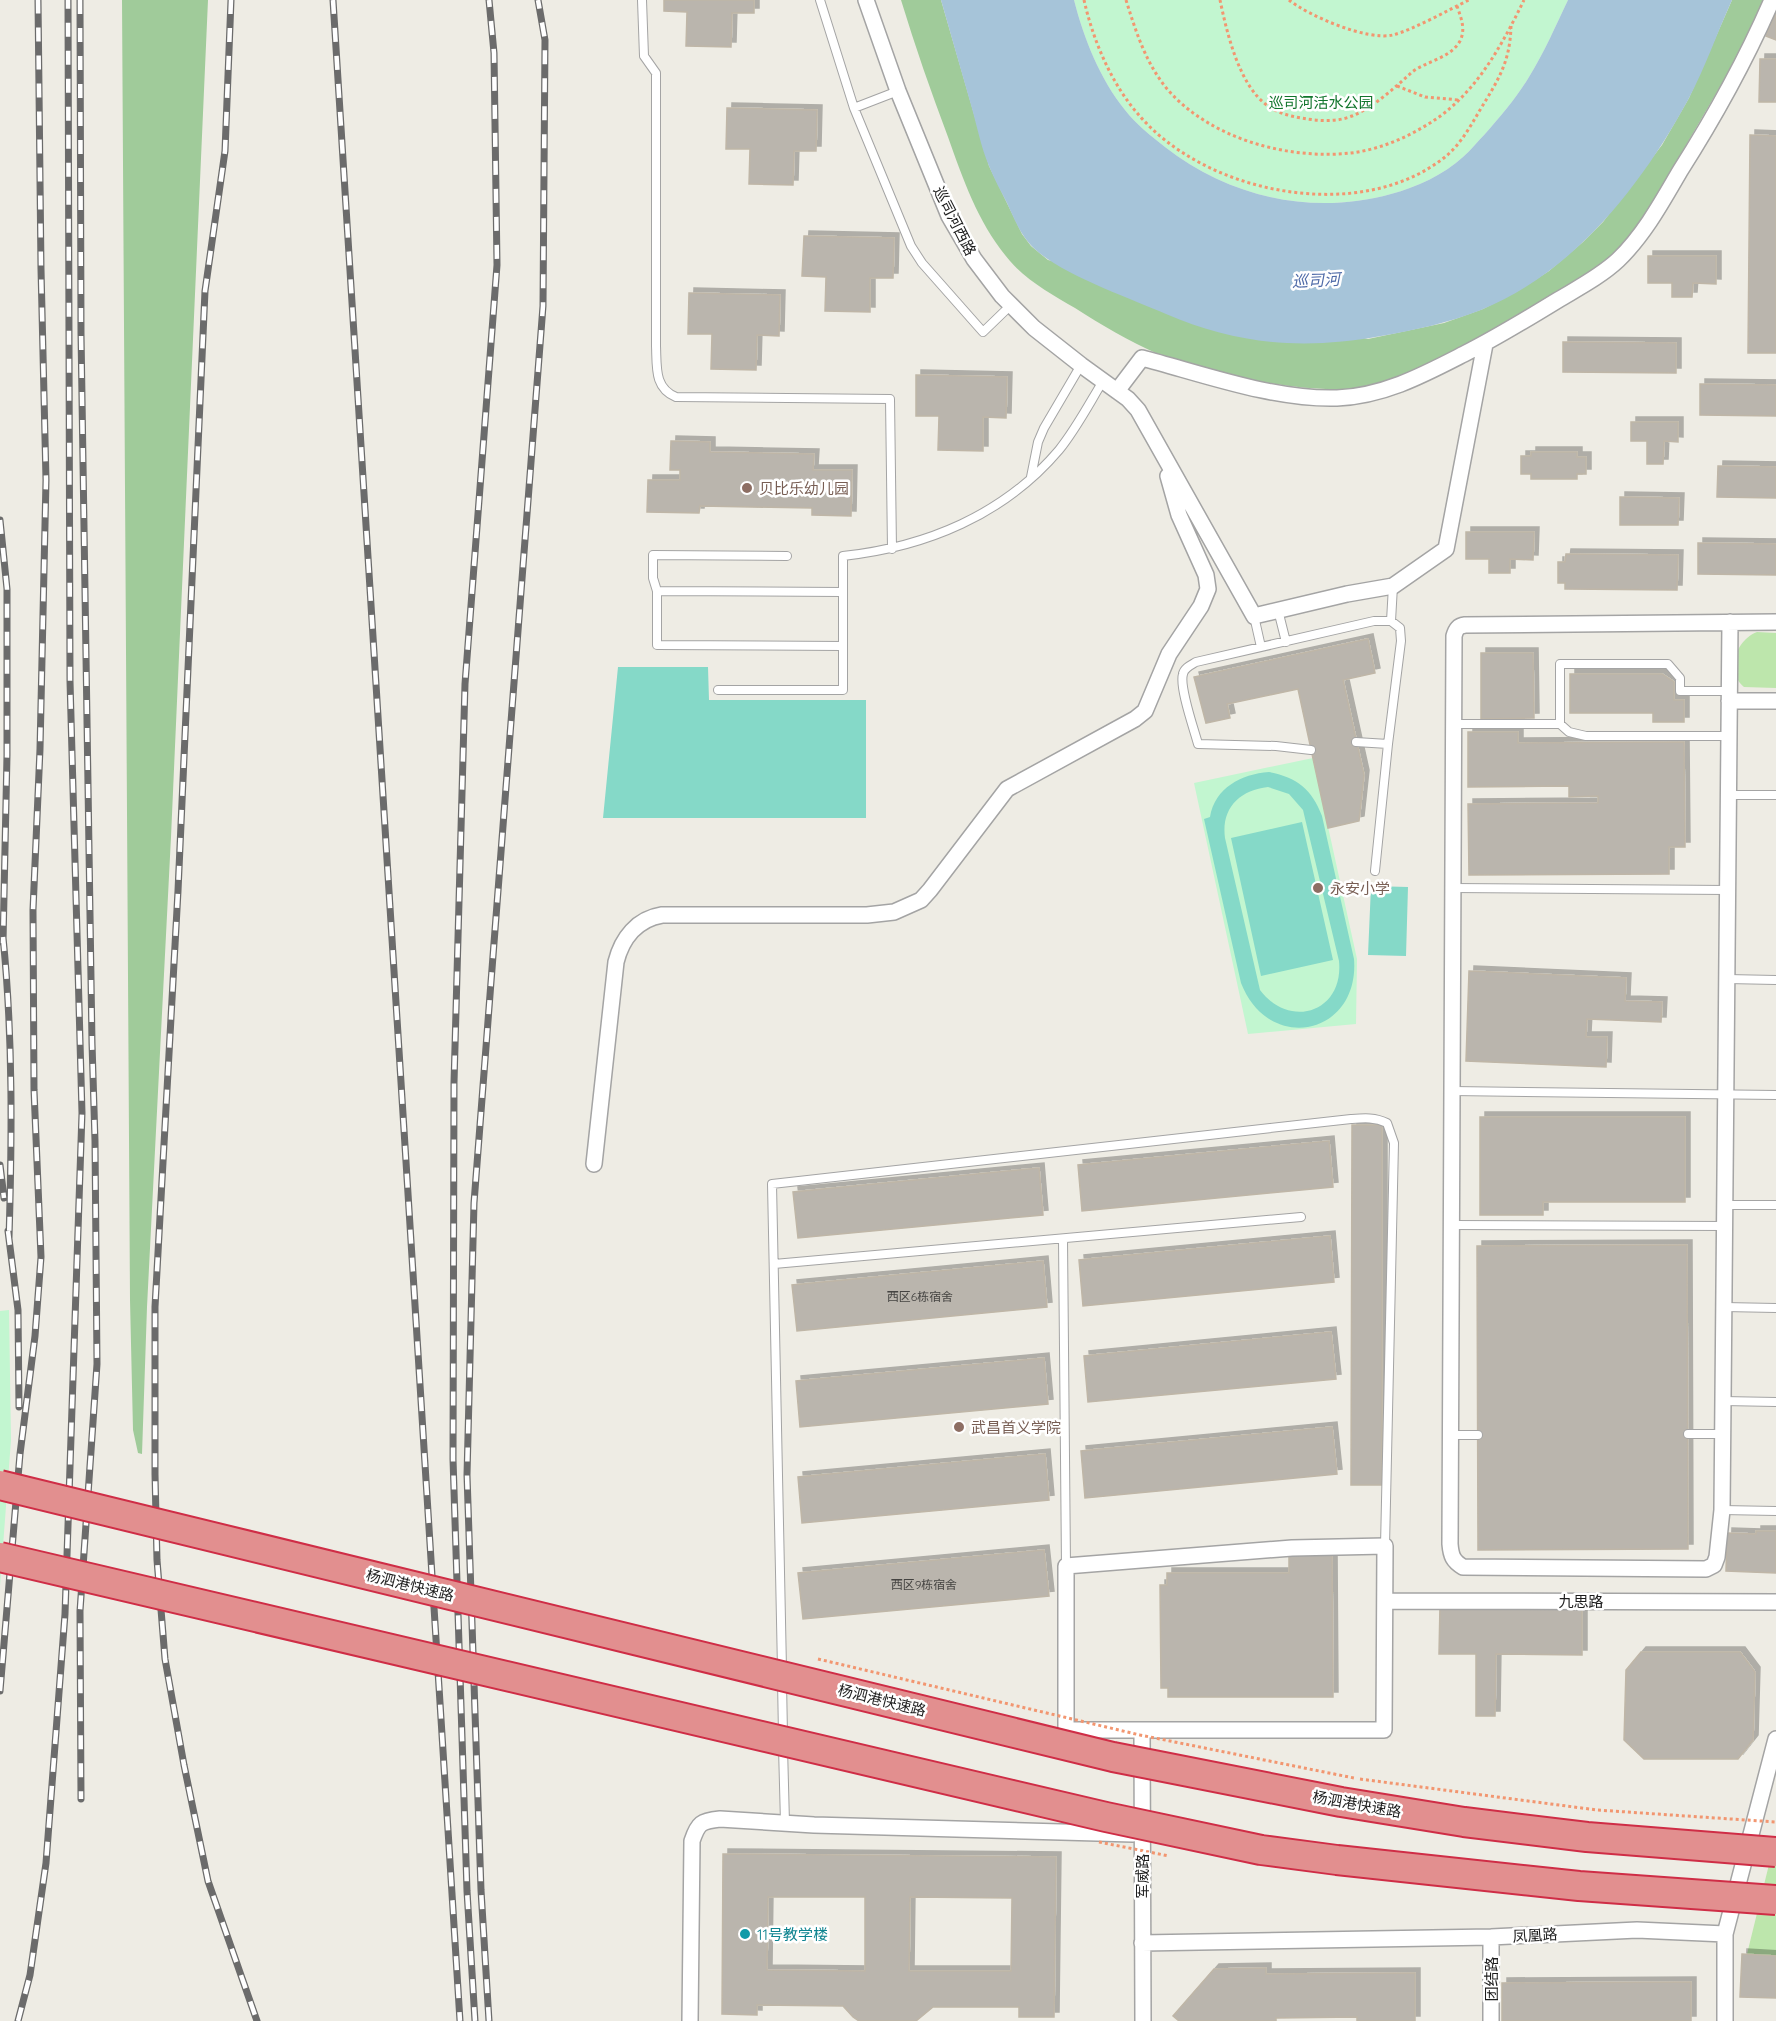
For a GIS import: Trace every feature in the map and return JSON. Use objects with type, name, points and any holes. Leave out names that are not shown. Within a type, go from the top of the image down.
[{"type":"highway","name":"杨泗港快速路","points":[[0,1485],[1113,1757],[1330,1800],[1464,1822],[1587,1837],[1776,1852]]},
{"type":"highway","points":[[0,1557],[1106,1817],[1261,1850],[1579,1886],[1776,1900]]},
{"type":"street","name":"巡司河西路","points":[[866,0],[898,91],[949,216],[974,259],[1011,305],[1034,328],[1128,399],[1138,410],[1162,453]]},
{"type":"street","points":[[1117,391],[1142,358],[1286,394],[1335,398],[1366,395],[1395,387],[1485,344],[1600,274],[1630,247],[1652,218],[1720,106],[1756,38],[1772,0]]},
{"type":"street","points":[[1162,453],[1254,616],[1347,594],[1393,586],[1419,566],[1439,555],[1447,546],[1485,344]]},
{"type":"street","points":[[594,1164],[616,962],[623,944],[634,927],[651,916],[662,915],[884,915],[911,906],[930,890],[1007,789],[1135,719],[1144,711],[1169,654],[1202,606],[1209,589],[1206,575],[1179,515],[1162,453]]},
{"type":"street","points":[[1730,622],[1722,1510],[1717,1557],[1711,1568],[1463,1567],[1456,1563],[1452,1556],[1450,1544],[1454,636],[1459,626],[1465,625],[1730,622],[1776,622]]},
{"type":"street","points":[[1729,696],[1776,701]]},
{"type":"street","points":[[1385,1546],[1384,1730],[1066,1730],[1066,1566],[1292,1548],[1385,1546]]},
{"type":"street","name":"九思路","points":[[1385,1601],[1776,1602]]},
{"type":"street","name":"军威路","points":[[1142,1730],[1143,2021]]},
{"type":"street","points":[[1725,2021],[1725,1934],[1776,1739]]},
{"type":"street","points":[[690,2021],[692,1841],[699,1825],[706,1820],[1142,1834]]},
{"type":"street","name":"凤凰路","points":[[1142,1943],[1491,1937],[1637,1930],[1725,1934]]},
{"type":"street","name":"团结路","points":[[1491,1937],[1491,2021]]},
{"type":"lane","points":[[642,0],[644,56],[656,73],[656,346],[659,383],[668,394],[676,397],[890,399],[892,549]]},
{"type":"lane","points":[[820,0],[854,108],[911,246],[922,263],[983,332],[1011,305]]},
{"type":"lane","points":[[854,108],[898,91]]},
{"type":"lane","points":[[1031,478],[1038,442],[1044,428],[1081,365]]},
{"type":"lane","points":[[718,690],[843,690],[843,556],[892,549],[951,530],[981,516],[1002,502],[1031,478],[1059,450],[1103,381]]},
{"type":"lane","points":[[787,556],[653,555],[653,578],[657,591],[657,645],[843,646]]},
{"type":"lane","points":[[1391,621],[1393,586]]},
{"type":"lane","points":[[657,591],[843,592]]},
{"type":"lane","points":[[1278,610],[1286,642]]},
{"type":"lane","points":[[1254,616],[1261,647]]},
{"type":"lane","points":[[1311,750],[1276,746],[1198,744],[1183,688],[1185,670],[1196,662],[1374,621],[1391,621],[1400,628],[1401,641],[1375,871]]},
{"type":"lane","points":[[1560,724],[1560,664],[1668,664],[1680,678],[1680,691],[1729,696]]},
{"type":"lane","points":[[1454,724],[1560,724],[1569,732],[1586,736],[1729,736]]},
{"type":"lane","points":[[1356,742],[1388,744]]},
{"type":"lane","points":[[1728,795],[1776,795]]},
{"type":"lane","points":[[1452,888],[1728,890]]},
{"type":"lane","points":[[1727,980],[1776,980]]},
{"type":"lane","points":[[1452,1091],[1776,1095]]},
{"type":"lane","points":[[785,1823],[772,1184],[1351,1119],[1380,1119],[1387,1123],[1394,1143],[1385,1546]]},
{"type":"lane","points":[[1725,1205],[1776,1206]]},
{"type":"lane","points":[[774,1264],[1301,1217]]},
{"type":"lane","points":[[1451,1225],[1725,1226]]},
{"type":"lane","points":[[1063,1239],[1066,1566]]},
{"type":"lane","points":[[1724,1308],[1776,1308]]},
{"type":"lane","points":[[1723,1401],[1776,1402]]},
{"type":"lane","points":[[1688,1434],[1723,1434]]},
{"type":"lane","points":[[1450,1435],[1478,1435]]},
{"type":"lane","points":[[1722,1510],[1776,1512]]},
{"type":"path","points":[[1084,0],[1094,35],[1113,77],[1139,116],[1157,133],[1178,151],[1248,183],[1300,194],[1349,193],[1380,187],[1407,178],[1443,158],[1459,142],[1476,118],[1504,67],[1510,45],[1511,26]]},
{"type":"path","points":[[1126,0],[1143,50],[1154,71],[1180,103],[1219,128],[1257,143],[1277,149],[1319,154],[1353,152],[1390,143],[1408,136],[1440,116],[1459,100],[1484,70],[1524,0]]},
{"type":"path","points":[[1220,0],[1236,58],[1255,94],[1268,106],[1283,114],[1319,121],[1336,121],[1352,116],[1370,106],[1415,70],[1450,52],[1459,42],[1463,25],[1457,6]]},
{"type":"path","points":[[1289,0],[1299,8],[1320,17],[1358,31],[1382,36],[1404,31],[1469,0]]},
{"type":"path","points":[[1397,86],[1425,97],[1459,100]]},
{"type":"path","points":[[814,1658],[1140,1735],[1356,1779],[1597,1810],[1776,1822]]},
{"type":"green space","points":[[122,0],[208,0],[142,1454],[138,1453],[133,1430],[130,1300]]},
{"type":"green space","points":[[901,0],[941,0],[989,166],[1022,234],[1031,246],[1048,260],[1368,339],[1444,323],[1483,309],[1549,271],[1603,222],[1662,145],[1689,98],[1732,0],[1766,0],[1745,44],[1640,224],[1603,262],[1559,294],[1408,374],[1373,386],[1325,389],[1295,387],[1234,377],[1179,362],[1158,354],[1095,321],[1024,275],[989,233],[966,187]]},
{"type":"green space","name":"巡司河活水公园","points":[[1074,0],[1568,0],[1545,49],[1514,99],[1463,157],[1438,175],[1410,188],[1361,200],[1331,203],[1272,198],[1244,190],[1216,179],[1165,147],[1129,115],[1116,98],[1088,44]]},
{"type":"green space","points":[[1757,632],[1776,633],[1776,688],[1744,687],[1735,673],[1734,665],[1739,649],[1743,642]]},
{"type":"green space","points":[[1313,758],[1357,959],[1356,1024],[1248,1034],[1194,783]]},
{"type":"green space","points":[[9,1310],[11,1440],[0,1586],[0,1311]]},
{"type":"green space","points":[[1776,1836],[1776,1956],[1747,1954]]},
{"type":"shaded area","points":[[618,667],[708,667],[709,700],[866,700],[866,818],[603,818]]},
{"type":"shaded area","points":[[1259,773],[1279,774],[1295,781],[1308,792],[1318,807],[1322,816],[1354,959],[1352,985],[1343,1005],[1328,1019],[1310,1026],[1291,1027],[1271,1020],[1254,1006],[1241,983],[1204,819],[1210,817],[1217,798],[1231,784]],"holes":[[[1268,787],[1289,794],[1303,810],[1339,961],[1338,979],[1333,993],[1313,1010],[1299,1012],[1286,1010],[1272,1002],[1260,990],[1225,838],[1226,818],[1229,810],[1248,792]]]},
{"type":"shaded area","points":[[1302,822],[1333,960],[1261,976],[1231,838]]},
{"type":"shaded area","points":[[1371,886],[1408,887],[1406,956],[1368,955]]},
{"type":"water","name":"巡司河","points":[[941,0],[1074,0],[1088,44],[1116,98],[1144,130],[1165,147],[1216,179],[1244,190],[1272,198],[1331,203],[1361,200],[1410,188],[1438,175],[1463,157],[1514,99],[1545,49],[1568,0],[1732,0],[1688,100],[1649,164],[1602,223],[1575,250],[1546,273],[1515,294],[1469,315],[1381,336],[1325,343],[1298,343],[1245,338],[1193,324],[1073,274],[1040,254],[1022,234],[986,159]]},
{"type":"building","points":[[664,0],[754,0],[754,13],[732,13],[731,47],[686,46],[687,12],[664,11]]},
{"type":"building","points":[[1776,12],[1776,40],[1766,36]]},
{"type":"building","points":[[1760,59],[1776,59],[1776,102],[1759,102]]},
{"type":"building","points":[[727,108],[817,110],[816,151],[794,151],[793,185],[749,184],[750,149],[726,149]]},
{"type":"building","points":[[1750,135],[1776,136],[1776,353],[1748,353]]},
{"type":"building","points":[[804,236],[894,238],[893,278],[870,278],[870,312],[825,311],[826,277],[802,276]]},
{"type":"building","points":[[1648,256],[1716,256],[1716,284],[1693,283],[1692,297],[1672,297],[1672,283],[1648,283]]},
{"type":"building","points":[[689,293],[780,295],[779,336],[757,335],[756,370],[711,369],[712,334],[688,334]]},
{"type":"building","points":[[1563,342],[1676,343],[1676,373],[1563,372]]},
{"type":"building","points":[[916,375],[1007,377],[1006,418],[983,417],[983,451],[938,450],[939,416],[916,416]]},
{"type":"building","points":[[1700,384],[1776,385],[1776,416],[1700,415]]},
{"type":"building","points":[[1631,422],[1678,422],[1678,442],[1664,441],[1663,464],[1647,464],[1647,441],[1631,441]]},
{"type":"building","points":[[671,441],[710,442],[710,452],[814,454],[813,470],[852,470],[851,516],[812,515],[812,508],[700,506],[699,513],[647,512],[648,480],[680,480],[680,470],[670,470]]},
{"type":"building","points":[[1531,452],[1577,452],[1577,457],[1586,457],[1586,474],[1577,474],[1577,479],[1531,479],[1531,474],[1521,474],[1521,456],[1531,456]]},
{"type":"building","points":[[1718,466],[1776,467],[1776,498],[1717,497]]},
{"type":"building","points":[[1620,497],[1679,498],[1678,525],[1620,525]]},
{"type":"building","points":[[1466,532],[1534,532],[1533,560],[1510,559],[1510,573],[1489,573],[1489,559],[1466,559]]},
{"type":"building","points":[[1698,543],[1776,544],[1776,575],[1698,574]]},
{"type":"building","points":[[1566,554],[1678,555],[1677,590],[1565,589],[1565,583],[1558,583],[1558,562],[1565,562]]},
{"type":"building","points":[[1368,639],[1375,673],[1343,680],[1364,775],[1359,821],[1328,828],[1298,689],[1227,704],[1230,718],[1206,723],[1194,677]]},
{"type":"building","points":[[1481,653],[1533,653],[1534,718],[1481,719]]},
{"type":"building","points":[[1570,674],[1662,674],[1674,682],[1674,700],[1684,700],[1684,722],[1653,722],[1653,713],[1570,713]]},
{"type":"building","points":[[1468,732],[1518,732],[1518,743],[1684,742],[1685,847],[1669,847],[1669,874],[1469,875],[1468,804],[1598,803],[1598,796],[1569,797],[1569,786],[1468,787]]},
{"type":"building","points":[[1469,971],[1626,978],[1625,1001],[1662,1002],[1661,1022],[1587,1019],[1586,1037],[1607,1037],[1606,1067],[1466,1061]]},
{"type":"building","points":[[1480,1117],[1685,1117],[1685,1202],[1543,1202],[1543,1215],[1480,1215]]},
{"type":"building","points":[[1352,1125],[1382,1125],[1382,1485],[1351,1485]]},
{"type":"building","points":[[1329,1141],[1333,1187],[1082,1211],[1078,1165]]},
{"type":"building","points":[[1039,1168],[1043,1215],[798,1238],[793,1192]]},
{"type":"building","points":[[1330,1236],[1334,1282],[1083,1306],[1079,1260]]},
{"type":"building","points":[[1687,1245],[1688,1549],[1478,1550],[1477,1246]]},
{"type":"building","points":[[1043,1261],[1047,1307],[797,1331],[792,1285]]},
{"type":"building","points":[[1331,1332],[1336,1379],[1088,1402],[1084,1356]]},
{"type":"building","points":[[1044,1358],[1048,1404],[800,1427],[796,1381]]},
{"type":"building","points":[[1332,1427],[1337,1474],[1085,1498],[1081,1451]]},
{"type":"building","points":[[1045,1454],[1049,1500],[802,1523],[798,1477]]},
{"type":"building","points":[[1756,1531],[1776,1531],[1776,1573],[1726,1571],[1727,1533],[1756,1534]]},
{"type":"building","points":[[1044,1550],[1049,1596],[803,1619],[798,1573]]},
{"type":"building","points":[[1289,1555],[1332,1555],[1333,1697],[1168,1697],[1168,1688],[1161,1688],[1160,1585],[1167,1585],[1167,1573],[1289,1573]]},
{"type":"building","points":[[1440,1605],[1582,1606],[1582,1655],[1496,1654],[1495,1716],[1476,1716],[1476,1654],[1439,1654]]},
{"type":"building","points":[[1641,1652],[1740,1652],[1755,1672],[1753,1740],[1738,1759],[1644,1759],[1624,1740],[1626,1670]]},
{"type":"building","name":"11号教学楼","points":[[723,1854],[1056,1857],[1054,2017],[1019,2017],[1019,2007],[933,2007],[916,2021],[859,2021],[843,2006],[757,2005],[757,2015],[722,2014]],"holes":[[[768,1897],[865,1897],[865,1971],[767,1970]],[[910,1897],[1012,1898],[1011,1971],[909,1971]]]},
{"type":"building","points":[[1742,1954],[1776,1956],[1776,1998],[1740,1997]]},
{"type":"building","points":[[1266,1968],[1266,1974],[1415,1973],[1415,2021],[1357,2021],[1357,2017],[1276,2018],[1276,2021],[1179,2021],[1173,2016],[1214,1969]]},
{"type":"building","points":[[1691,1982],[1691,2021],[1502,2021],[1502,1983]]},
{"type":"railway","points":[[0,1691],[20,1454],[35,1336],[41,1257],[34,1090],[33,910],[40,749],[46,480],[38,0]]},
{"type":"railway","points":[[18,2021],[30,1975],[46,1863],[65,1614],[82,1113],[70,681],[68,0]]},
{"type":"railway","points":[[80,0],[81,333],[97,1364],[80,1611],[81,1799]]},
{"type":"railway","points":[[231,0],[225,151],[205,291],[178,891],[155,1307],[155,1474],[157,1560],[165,1659],[184,1765],[208,1881],[257,2021]]},
{"type":"railway","points":[[333,0],[460,2021]]},
{"type":"railway","points":[[475,2021],[467,1891],[453,1459],[454,1083],[465,684],[497,265],[494,53],[489,0]]},
{"type":"railway","points":[[489,2021],[481,1890],[467,1475],[474,1203],[543,306],[545,40],[538,0]]},
{"type":"railway","points":[[0,520],[7,589],[7,755],[3,943]]},
{"type":"railway","points":[[3,937],[9,1012],[11,1087],[9,1238]]},
{"type":"railway","points":[[0,1165],[4,1198]]},
{"type":"railway","points":[[8,1231],[18,1310],[19,1407]]},
{"type":"place","name":"贝比乐幼儿园","points":[[747,488]]},
{"type":"place","name":"永安小学","points":[[1318,888]]},
{"type":"place","name":"武昌首义学院","points":[[959,1427]]},
{"type":"place","name":"11号教学楼","points":[[745,1934]]}]
